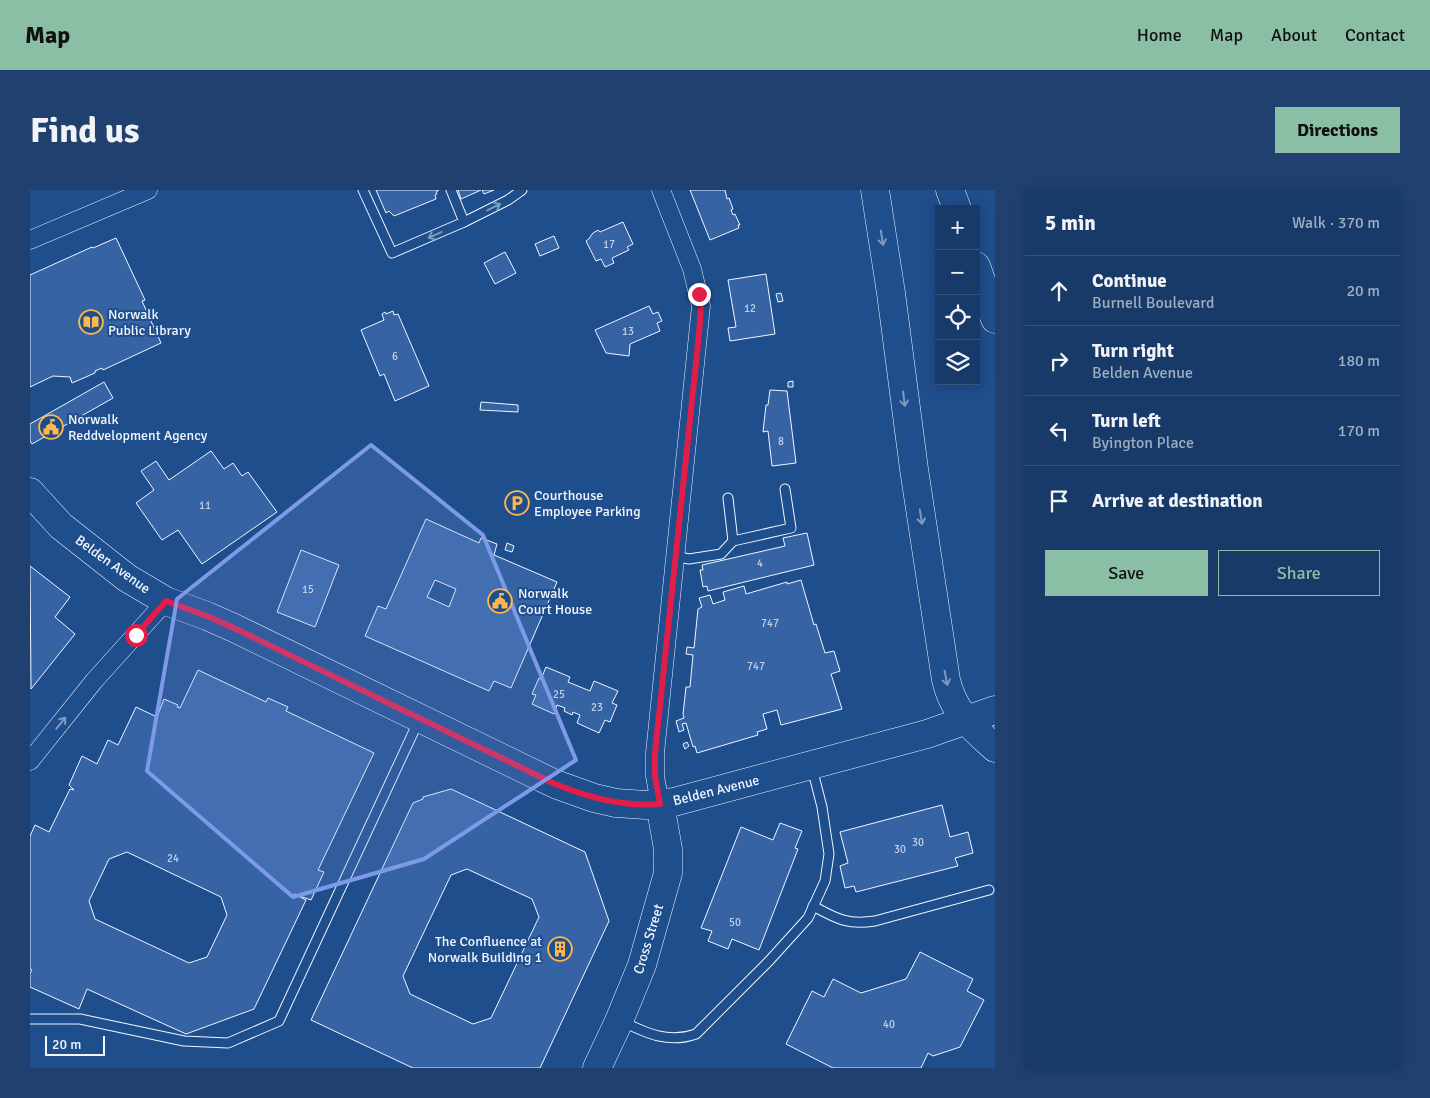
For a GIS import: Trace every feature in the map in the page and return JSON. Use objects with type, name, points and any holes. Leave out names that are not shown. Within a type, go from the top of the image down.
[{"type":"main road","points":[[875,190],[915,478],[946,680],[952,700],[966,721],[995,748]]},
{"type":"main road","points":[[950,190],[956,205]]},
{"type":"main road","points":[[980,277],[995,319]]},
{"type":"main road","name":"Belden Avenue","points":[[30,492],[61,526],[127,578],[166,601],[234,628],[534,775],[574,791],[616,803],[660,804],[688,798],[927,734],[995,710]]},
{"type":"main road","name":"Cross Street","points":[[602,1064],[642,965],[668,872],[668,849],[660,804]]},
{"type":"street","points":[[30,240],[148,190]]},
{"type":"street","points":[[660,804],[655,776],[655,753],[701,306],[692,269],[661,190]]},
{"type":"street","points":[[30,761],[94,681],[166,601]]},
{"type":"lane","points":[[363,190],[392,253],[464,222],[508,200],[522,190]]},
{"type":"lane","points":[[451,190],[464,222]]},
{"type":"lane","points":[[675,556],[689,559],[721,554],[733,541],[791,528],[785,489]]},
{"type":"lane","points":[[728,498],[733,541]]},
{"type":"lane","points":[[30,1019],[80,1019],[184,1041],[228,1043],[279,1021],[419,719]]},
{"type":"lane","points":[[620,1021],[655,1037],[685,1038],[696,1034],[769,961],[808,918],[825,880],[829,854],[822,807],[811,765]]},
{"type":"lane","points":[[814,906],[838,919],[858,924],[989,890]]},
{"type":"highlighted area","points":[[371,445],[483,535],[576,760],[424,859],[293,897],[147,771],[177,599]]},
{"type":"building","points":[[376,190],[439,190],[435,195],[436,199],[394,216],[389,211],[386,213]]},
{"type":"building","points":[[458,190],[481,190],[461,199]]},
{"type":"building","points":[[482,190],[494,190],[484,194]]},
{"type":"building","points":[[690,190],[725,190],[727,199],[729,198],[733,209],[731,210],[733,215],[735,214],[740,225],[738,225],[739,228],[710,240]]},
{"type":"building","points":[[623,222],[633,244],[627,247],[629,250],[612,258],[614,263],[605,267],[601,259],[596,261],[586,241],[598,230],[600,232]]},
{"type":"building","points":[[554,236],[559,248],[540,256],[535,244]]},
{"type":"building","name":"Norwalk Public Library","points":[[116,238],[145,300],[142,301],[161,343],[103,370],[102,368],[95,371],[95,373],[72,383],[70,377],[53,376],[30,387],[30,275]]},
{"type":"building","points":[[505,252],[516,273],[495,284],[484,263]]},
{"type":"building","points":[[766,274],[775,334],[730,341],[728,328],[736,327],[728,280]]},
{"type":"building","points":[[781,293],[783,301],[778,302],[776,294]]},
{"type":"building","points":[[649,306],[653,314],[658,312],[662,321],[657,323],[660,331],[630,344],[629,356],[606,353],[595,330]]},
{"type":"building","points":[[393,311],[394,315],[398,314],[429,386],[395,401],[384,374],[380,376],[361,330],[384,320],[382,314],[385,312],[386,314]]},
{"type":"building","points":[[793,381],[793,387],[788,387],[788,382]]},
{"type":"building","points":[[104,382],[113,398],[32,444],[30,441],[30,424]]},
{"type":"building","points":[[770,390],[787,391],[796,463],[772,466],[768,431],[763,432]]},
{"type":"building","points":[[481,402],[518,405],[518,412],[480,410]]},
{"type":"building","points":[[211,451],[224,469],[233,463],[242,476],[248,472],[277,512],[202,564],[178,530],[162,540],[136,503],[154,490],[141,471],[156,461],[169,480]]},
{"type":"building","name":"Norwalk Court House","points":[[426,519],[479,543],[481,538],[497,544],[494,555],[557,582],[511,688],[494,681],[489,691],[365,636],[378,606],[386,609]],"holes":[[[435,580],[456,589],[449,607],[427,597]]]},
{"type":"building","points":[[807,533],[814,565],[708,591],[707,586],[703,587],[700,570],[703,570],[702,565],[785,546],[783,538]]},
{"type":"building","points":[[507,543],[514,546],[512,552],[505,550]]},
{"type":"building","points":[[301,550],[339,565],[315,627],[277,612]]},
{"type":"building","points":[[30,566],[70,597],[55,617],[75,634],[31,689]]},
{"type":"building","points":[[801,580],[814,625],[816,624],[825,653],[834,651],[840,671],[831,674],[842,709],[781,725],[777,710],[763,714],[767,729],[757,732],[758,735],[697,753],[695,746],[693,747],[686,723],[682,724],[684,730],[679,732],[676,721],[684,718],[686,687],[690,687],[693,655],[686,654],[687,647],[694,648],[698,609],[702,607],[699,598],[710,595],[713,604],[725,600],[723,592],[744,586],[746,594],[787,582],[787,584]]},
{"type":"building","points":[[546,667],[570,677],[568,682],[590,691],[594,681],[618,691],[612,703],[617,705],[610,722],[605,720],[599,733],[577,723],[580,715],[573,712],[572,715],[564,711],[565,708],[557,705],[554,714],[532,704],[536,695],[532,694]]},
{"type":"building","points":[[198,670],[266,702],[268,698],[288,707],[286,711],[374,753],[318,870],[324,872],[311,900],[294,894],[306,900],[254,1009],[186,1034],[87,989],[79,1009],[30,987],[30,973],[32,970],[30,969],[30,836],[35,825],[49,832],[70,789],[74,790],[69,785],[82,756],[97,764],[108,740],[118,745],[136,707],[157,717],[164,699],[178,705],[177,707],[180,708]],"holes":[[[127,852],[221,897],[227,915],[207,957],[189,963],[95,919],[89,901],[109,859]]]},
{"type":"building","points":[[687,742],[689,746],[685,749],[683,744]]},
{"type":"building","name":"The Confluence at Norwalk Building 1","points":[[451,789],[585,852],[609,921],[540,1068],[413,1068],[311,1020],[413,803],[423,799],[423,797]],"holes":[[[467,869],[532,899],[539,917],[491,1018],[473,1024],[410,994],[403,976],[451,875]]]},
{"type":"building","points":[[942,805],[950,837],[968,832],[973,853],[955,858],[958,866],[856,892],[854,886],[845,888],[840,866],[848,863],[840,832]]},
{"type":"building","points":[[780,823],[802,831],[795,848],[798,849],[759,950],[732,939],[728,949],[708,941],[712,931],[701,928],[741,827],[773,840]]},
{"type":"building","points":[[920,952],[973,979],[967,991],[984,1000],[960,1047],[933,1056],[928,1053],[921,1068],[833,1068],[786,1044],[812,991],[824,997],[833,979],[861,993],[906,979]]},
{"type":"place","name":"Norwalk Public Library","points":[[91,322]]},
{"type":"place","name":"Norwalk Reddvelopment Agency","points":[[51,427]]},
{"type":"place","name":"Courthouse Employee Parking","points":[[517,503]]},
{"type":"place","name":"Norwalk Court House","points":[[500,601]]},
{"type":"place","name":"The Confluence at Norwalk Building 1","points":[[560,949]]},
{"type":"route","points":[[136,635],[166,601],[234,628],[555,784],[594,798],[616,803],[660,804],[656,788],[654,764],[699,334],[701,306],[699,294]]}]
